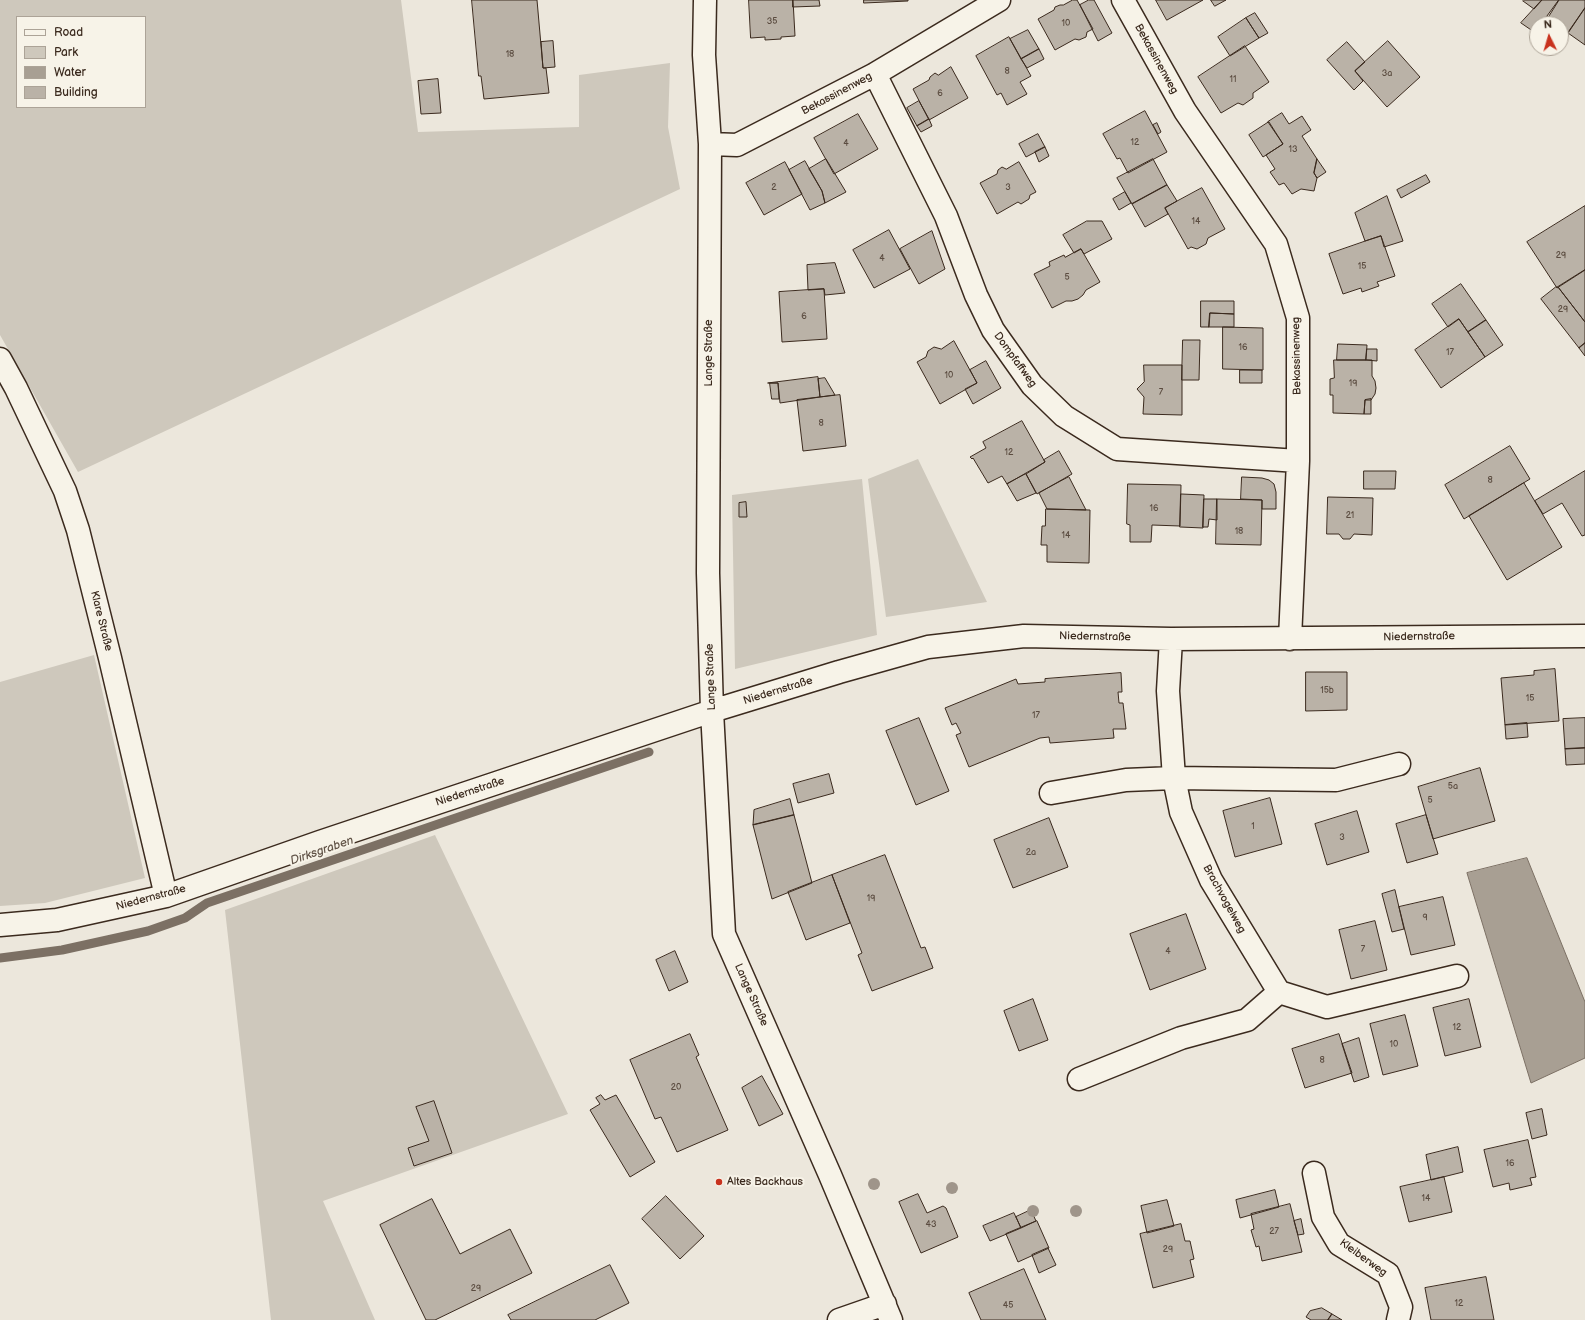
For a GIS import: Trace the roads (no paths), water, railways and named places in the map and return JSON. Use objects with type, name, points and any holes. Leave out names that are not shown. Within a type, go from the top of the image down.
[{"type":"street","name":"Lange Straße","points":[[705,0],[704,55],[710,144],[708,573],[712,711],[724,934],[830,1175],[888,1312]]},
{"type":"street","name":"Bekassinenweg","points":[[710,144],[737,146],[875,74],[999,0]]},
{"type":"street","name":"Bekassinenweg","points":[[1123,0],[1185,111],[1276,244],[1298,318],[1298,461],[1290,639]]},
{"type":"street","name":"Dompfaffweg","points":[[875,74],[946,216],[976,295],[993,330],[1032,386],[1064,416],[1117,450],[1298,461]]},
{"type":"street","name":"Klare Straße","points":[[0,359],[16,388],[65,491],[78,530],[166,896]]},
{"type":"street","name":"Niedernstraße","points":[[0,925],[57,920],[166,896],[320,842],[712,711],[839,672],[928,647],[1024,636],[1170,639],[1585,636]]},
{"type":"street","name":"Brachvogelweg","points":[[1170,639],[1168,691],[1174,778],[1181,812],[1211,880],[1279,992]]},
{"type":"street","points":[[1051,793],[1126,780],[1174,778],[1336,780],[1399,764]]},
{"type":"street","points":[[1079,1079],[1181,1038],[1247,1020],[1279,992],[1327,1007],[1457,976]]},
{"type":"street","name":"Kleiberweg","points":[[1314,1173],[1323,1217],[1339,1244],[1388,1274],[1401,1307],[1398,1320]]},
{"type":"street","points":[[839,1320],[888,1312]]},
{"type":"water","points":[[1527,858],[1585,1002],[1585,1058],[1531,1083],[1467,873]]},
{"type":"waterway","name":"Dirksgraben","points":[[0,958],[62,950],[148,931],[185,918],[207,903],[649,752]]},
{"type":"place","name":"Altes Backhaus","points":[[719,1182]]}]
